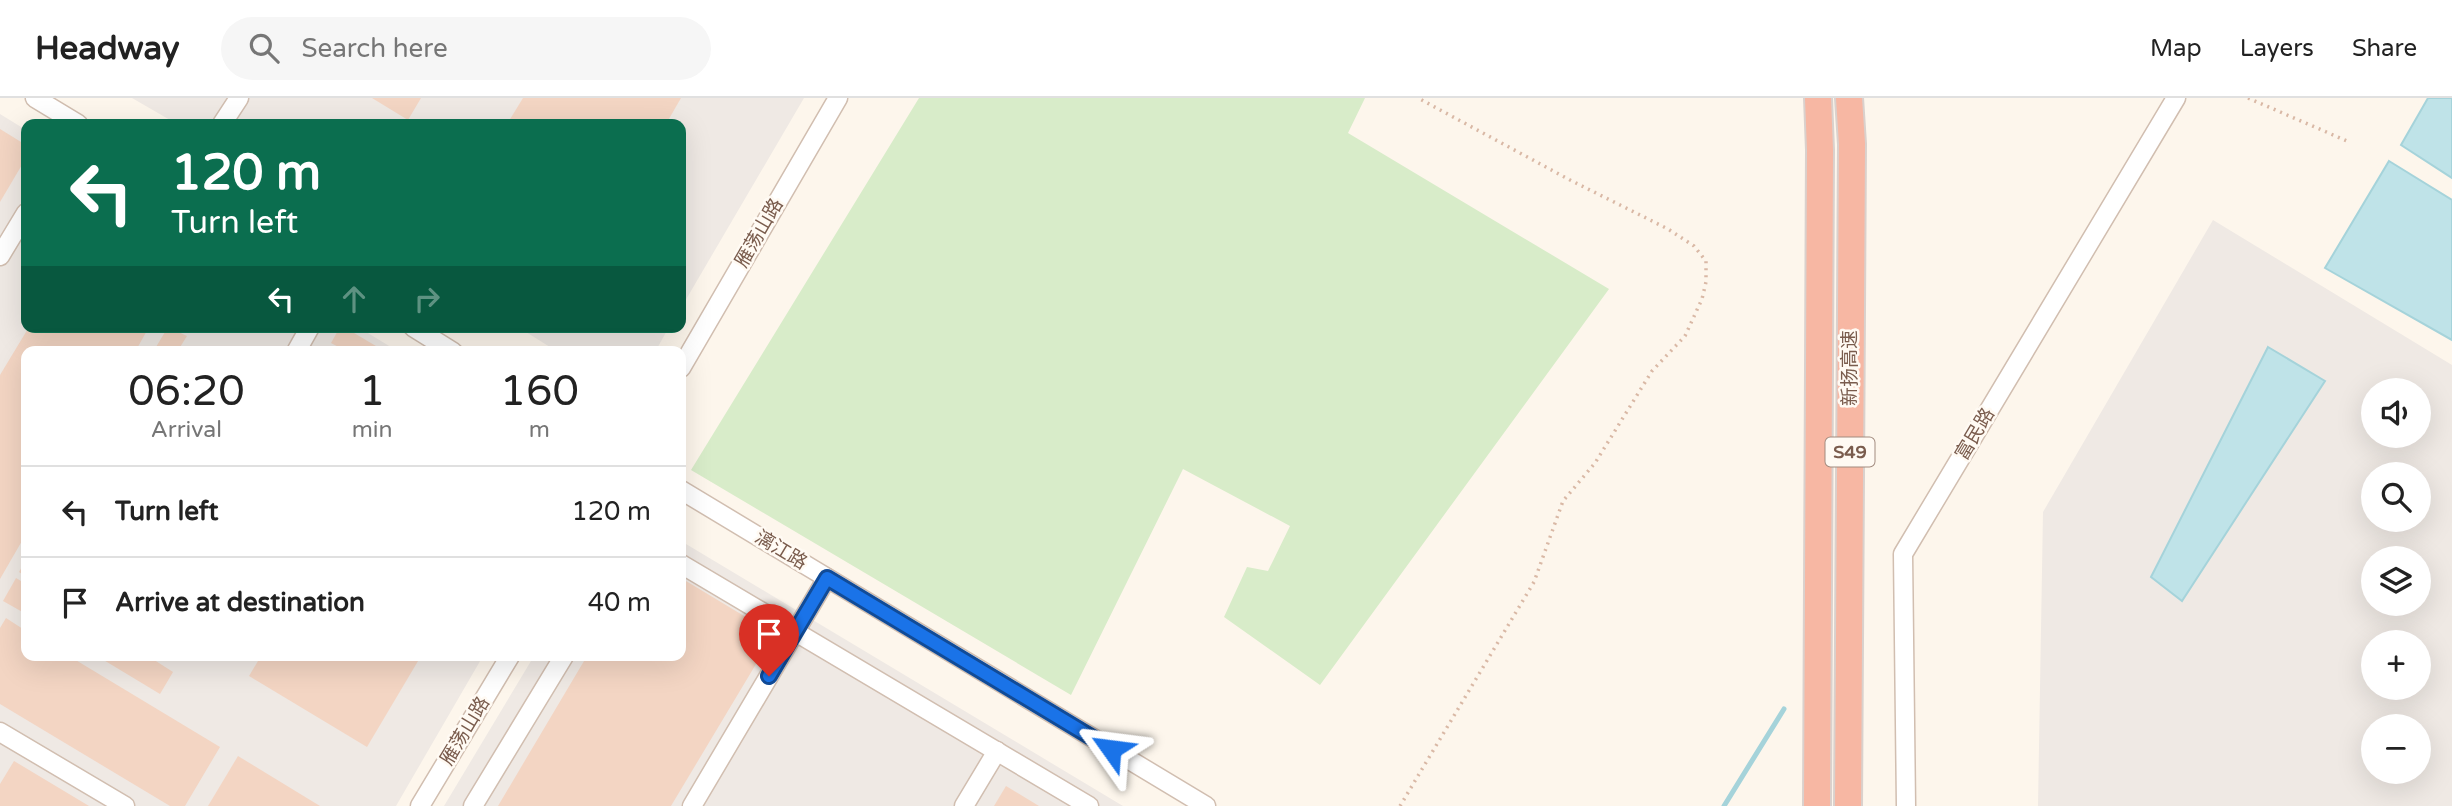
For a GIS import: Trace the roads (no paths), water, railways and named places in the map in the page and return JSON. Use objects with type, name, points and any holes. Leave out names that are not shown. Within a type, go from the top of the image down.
[{"type":"highway","name":"新扬高速","points":[[1817,806],[1818,98]]},
{"type":"highway","name":"新扬高速","points":[[1848,806],[1852,158],[1849,98]]},
{"type":"street","points":[[35,98],[56,103],[73,119]]},
{"type":"street","points":[[225,119],[239,98]]},
{"type":"street","name":"雁荡山路","points":[[686,359],[838,98]]},
{"type":"street","name":"富民路","points":[[1906,806],[1903,554],[2176,98]]},
{"type":"street","points":[[0,256],[21,221]]},
{"type":"street","points":[[422,333],[443,346]]},
{"type":"street","name":"漓江路","points":[[686,493],[1206,806]]},
{"type":"street","points":[[686,567],[1089,806]]},
{"type":"street","points":[[692,806],[827,578]]},
{"type":"street","name":"雁荡山路","points":[[420,806],[507,661]]},
{"type":"street","points":[[472,806],[561,661]]},
{"type":"street","points":[[2,737],[125,806]]},
{"type":"street","points":[[964,806],[997,751]]},
{"type":"water","points":[[2428,98],[2452,98],[2452,178],[2401,145]]},
{"type":"water","points":[[2389,161],[2452,200],[2452,340],[2325,268]]},
{"type":"water","points":[[2268,347],[2325,381],[2182,601],[2151,577]]},
{"type":"waterway","points":[[1724,806],[1784,709]]}]
